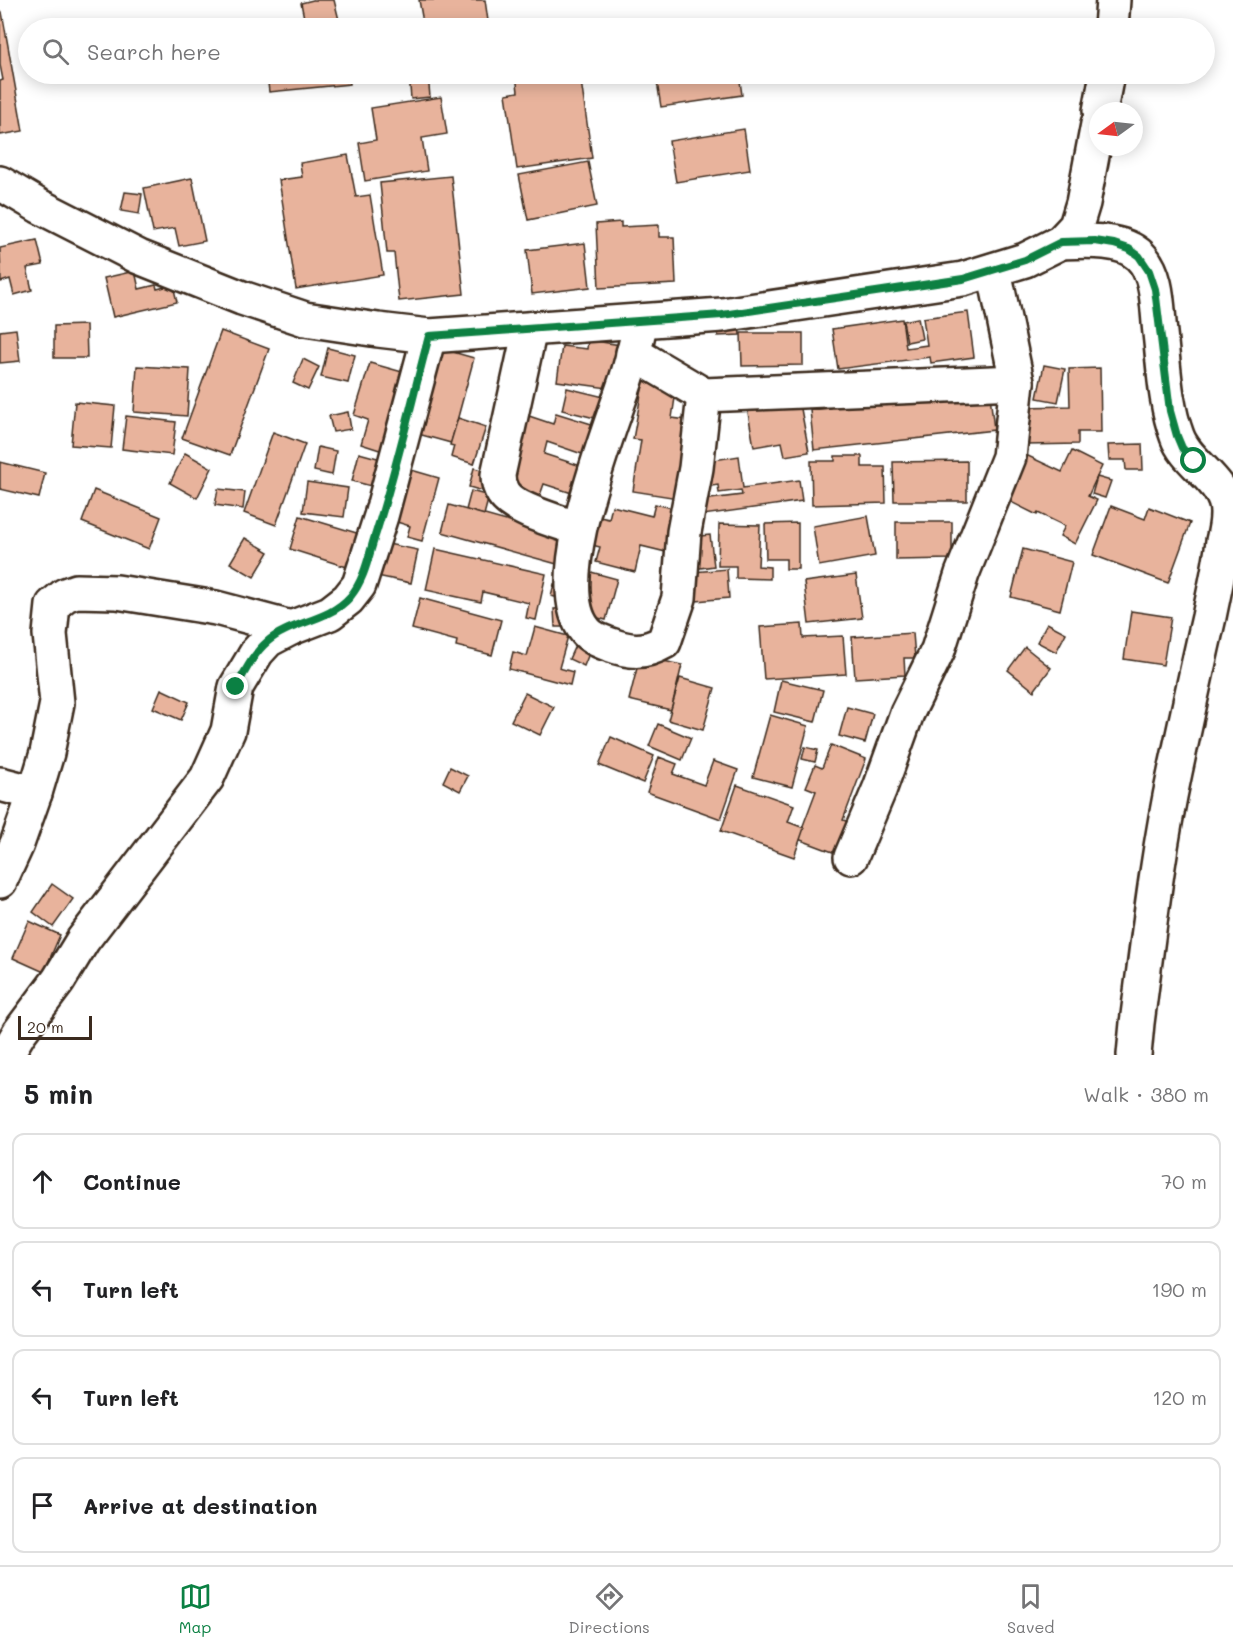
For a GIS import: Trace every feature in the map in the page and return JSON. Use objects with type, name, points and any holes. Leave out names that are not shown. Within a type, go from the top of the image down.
[{"type":"street","points":[[1112,18],[1113,0]]},
{"type":"street","points":[[1102,102],[1105,84]]},
{"type":"street","points":[[0,183],[39,206],[139,257],[242,298],[305,318],[429,336],[733,313],[963,279],[1025,260],[1061,242],[1076,226],[1092,156]]},
{"type":"street","points":[[1061,242],[1095,241],[1114,244],[1129,249],[1139,256],[1149,271],[1155,289],[1166,387],[1177,436],[1182,448],[1224,496],[1227,514],[1219,571],[1164,820],[1134,1055]]},
{"type":"street","points":[[851,857],[880,788],[907,713],[938,650],[962,574],[1009,456],[1017,382],[994,270]]},
{"type":"street","points":[[641,321],[627,379],[579,529],[573,574],[573,599],[578,618],[585,630],[599,641],[625,650],[651,650],[664,642],[679,598],[684,532],[696,468],[704,395]]},
{"type":"street","points":[[530,328],[498,475],[499,485],[508,500],[537,515],[579,529]]},
{"type":"street","points":[[6,1055],[19,1033],[58,981],[83,940],[207,778],[228,731],[236,687],[257,652],[268,640],[291,628],[330,613],[348,599],[359,585],[381,516],[429,336]]},
{"type":"street","points":[[633,353],[704,395],[1017,382]]},
{"type":"street","points":[[0,881],[35,793],[47,753],[57,703],[50,634],[53,605],[65,594],[76,591],[117,592],[216,608],[291,628]]},
{"type":"street","points":[[0,784],[35,793]]},
{"type":"building","points":[[313,0],[334,0],[338,18],[304,18],[301,3]]},
{"type":"building","points":[[419,0],[485,0],[488,18],[422,18]]},
{"type":"building","points":[[0,12],[2,12],[23,131],[0,135],[0,81],[3,80],[0,65]]},
{"type":"building","points":[[268,84],[350,84],[269,92]]},
{"type":"building","points":[[410,84],[429,84],[430,97],[411,99]]},
{"type":"building","points":[[517,84],[581,84],[592,158],[517,169],[506,94],[518,92]]},
{"type":"building","points":[[657,84],[740,84],[742,95],[661,107]]},
{"type":"building","points":[[441,97],[447,134],[422,138],[427,171],[365,181],[359,143],[376,140],[371,108]]},
{"type":"building","points":[[744,129],[750,170],[676,182],[669,141]]},
{"type":"building","points":[[348,155],[356,197],[370,195],[383,275],[296,289],[279,180],[302,177],[300,163]]},
{"type":"building","points":[[588,162],[597,206],[528,220],[519,175]]},
{"type":"building","points":[[451,176],[464,294],[399,301],[394,253],[387,253],[380,183]]},
{"type":"building","points":[[192,178],[205,241],[179,246],[175,228],[153,232],[144,188]]},
{"type":"building","points":[[125,192],[142,194],[139,214],[121,211]]},
{"type":"building","points":[[621,222],[621,227],[659,225],[659,237],[674,237],[676,284],[599,288],[596,224]]},
{"type":"building","points":[[37,240],[43,265],[27,268],[32,290],[14,295],[10,279],[1,282],[0,248]]},
{"type":"building","points":[[585,243],[590,287],[532,294],[527,250]]},
{"type":"building","points":[[135,271],[139,289],[156,285],[157,289],[173,285],[177,302],[113,317],[104,278]]},
{"type":"building","points":[[968,312],[974,357],[931,363],[930,357],[838,369],[832,329],[902,319],[906,348],[927,345],[923,318]]},
{"type":"building","points":[[918,318],[922,339],[907,342],[903,321]]},
{"type":"building","points":[[739,323],[740,335],[718,336],[718,324]]},
{"type":"building","points":[[86,325],[87,358],[54,358],[54,326]]},
{"type":"building","points":[[16,329],[20,361],[0,363],[0,331]]},
{"type":"building","points":[[221,331],[269,349],[230,455],[182,438]]},
{"type":"building","points":[[741,333],[803,333],[803,365],[742,366]]},
{"type":"building","points":[[588,340],[621,345],[615,389],[557,381],[562,346],[587,349]]},
{"type":"building","points":[[435,347],[474,358],[451,443],[418,434]]},
{"type":"building","points":[[328,348],[355,355],[348,383],[321,377]]},
{"type":"building","points":[[303,359],[319,367],[308,390],[293,383]]},
{"type":"building","points":[[370,363],[413,375],[389,453],[361,444],[368,420],[354,415]]},
{"type":"building","points":[[1044,365],[1065,369],[1058,402],[1037,398]]},
{"type":"building","points":[[137,366],[190,369],[187,416],[134,412]]},
{"type":"building","points":[[1100,368],[1101,432],[1078,432],[1078,444],[1026,445],[1025,407],[1070,406],[1069,369]]},
{"type":"building","points":[[644,378],[677,384],[672,418],[687,420],[680,456],[691,458],[684,499],[633,491],[641,440],[633,439]]},
{"type":"building","points":[[989,386],[994,430],[814,450],[810,410],[831,408],[830,394],[855,391],[857,406]]},
{"type":"building","points":[[567,388],[604,397],[599,419],[562,410]]},
{"type":"building","points":[[799,398],[809,452],[785,456],[782,442],[754,447],[747,407]]},
{"type":"building","points":[[75,402],[115,406],[111,448],[71,445]]},
{"type":"building","points":[[348,412],[351,429],[333,432],[329,416]]},
{"type":"building","points":[[556,413],[598,426],[588,456],[547,442],[544,454],[587,468],[578,495],[544,484],[539,498],[503,486],[526,415],[553,424]]},
{"type":"building","points":[[126,416],[176,422],[172,455],[122,449]]},
{"type":"building","points":[[458,418],[486,427],[474,464],[451,457],[454,446],[450,445]]},
{"type":"building","points":[[273,432],[305,444],[276,525],[244,513]]},
{"type":"building","points":[[1142,444],[1143,470],[1126,470],[1125,460],[1109,460],[1108,445]]},
{"type":"building","points":[[318,447],[336,451],[332,475],[314,471]]},
{"type":"building","points":[[1072,451],[1102,466],[1088,496],[1097,500],[1075,544],[1060,536],[1065,526],[1005,499],[1026,455],[1062,472]]},
{"type":"building","points":[[185,453],[212,468],[197,498],[170,483]]},
{"type":"building","points":[[359,453],[385,460],[379,488],[352,481]]},
{"type":"building","points":[[739,456],[743,488],[799,480],[802,501],[696,516],[694,501],[742,495],[741,490],[719,493],[718,485],[699,488],[695,463]]},
{"type":"building","points":[[835,456],[862,456],[862,467],[885,467],[886,503],[812,505],[811,461],[835,461]]},
{"type":"building","points":[[967,461],[967,501],[894,501],[893,462]]},
{"type":"building","points":[[0,462],[45,473],[39,498],[0,489]]},
{"type":"building","points":[[401,467],[439,478],[422,541],[407,537],[410,526],[387,519]]},
{"type":"building","points":[[474,468],[498,474],[493,494],[469,487]]},
{"type":"building","points":[[1097,477],[1111,481],[1105,498],[1092,494]]},
{"type":"building","points":[[307,482],[348,488],[344,517],[303,512]]},
{"type":"building","points":[[218,489],[245,492],[243,509],[215,505]]},
{"type":"building","points":[[94,490],[161,517],[149,549],[82,522]]},
{"type":"building","points":[[471,491],[489,496],[484,515],[466,510]]},
{"type":"building","points":[[655,504],[681,510],[670,553],[641,546],[635,572],[596,562],[600,547],[584,543],[591,515],[609,519],[612,506],[652,516]]},
{"type":"building","points":[[449,505],[582,542],[575,569],[442,532]]},
{"type":"building","points":[[1111,506],[1145,519],[1149,507],[1190,523],[1168,583],[1093,555]]},
{"type":"building","points":[[300,516],[360,534],[350,568],[290,549]]},
{"type":"building","points":[[868,516],[875,556],[819,566],[813,526]]},
{"type":"building","points":[[896,522],[952,522],[952,559],[896,560]]},
{"type":"building","points":[[798,523],[798,569],[786,569],[786,559],[766,559],[765,524]]},
{"type":"building","points":[[719,524],[760,525],[758,566],[770,567],[770,579],[736,578],[736,566],[718,566]]},
{"type":"building","points":[[710,535],[714,566],[693,569],[700,536]]},
{"type":"building","points":[[245,538],[269,552],[254,577],[230,563]]},
{"type":"building","points":[[378,542],[418,550],[411,583],[372,575]]},
{"type":"building","points":[[435,549],[546,574],[536,620],[526,618],[529,603],[483,592],[481,602],[426,590]]},
{"type":"building","points":[[1023,549],[1072,562],[1060,610],[1011,597]]},
{"type":"building","points":[[727,569],[729,598],[685,602],[682,573]]},
{"type":"building","points":[[591,572],[617,579],[606,620],[579,613]]},
{"type":"building","points":[[856,575],[862,618],[809,624],[804,582]]},
{"type":"building","points":[[554,584],[576,590],[574,602],[551,596]]},
{"type":"building","points":[[420,598],[501,620],[492,655],[456,646],[457,641],[412,629]]},
{"type":"building","points":[[571,608],[571,627],[555,627],[554,609]]},
{"type":"building","points":[[1131,611],[1171,617],[1163,665],[1124,659]]},
{"type":"building","points":[[1047,623],[1066,633],[1056,652],[1037,642]]},
{"type":"building","points":[[802,624],[803,638],[843,636],[846,674],[764,679],[760,627]]},
{"type":"building","points":[[535,627],[568,636],[559,668],[573,672],[570,685],[509,669],[513,652],[527,656]]},
{"type":"building","points":[[913,633],[915,658],[904,658],[905,675],[855,678],[852,637]]},
{"type":"building","points":[[578,639],[592,646],[584,666],[569,659]]},
{"type":"building","points":[[1025,647],[1051,668],[1034,691],[1008,670]]},
{"type":"building","points":[[640,656],[682,665],[671,710],[629,700]]},
{"type":"building","points":[[680,678],[715,688],[703,730],[668,720]]},
{"type":"building","points":[[781,680],[823,690],[815,722],[774,712]]},
{"type":"building","points":[[161,689],[189,702],[181,720],[153,708]]},
{"type":"building","points":[[525,693],[554,707],[540,735],[511,721]]},
{"type":"building","points":[[847,707],[873,714],[865,743],[839,736]]},
{"type":"building","points":[[770,715],[808,726],[792,787],[753,777]]},
{"type":"building","points":[[658,724],[691,738],[682,760],[649,746]]},
{"type":"building","points":[[611,737],[654,756],[643,783],[599,765]]},
{"type":"building","points":[[831,745],[866,759],[843,820],[858,825],[846,857],[798,839],[816,791],[806,787],[815,765],[822,768]]},
{"type":"building","points":[[805,747],[818,750],[815,762],[802,759]]},
{"type":"building","points":[[659,757],[677,764],[673,774],[704,785],[713,761],[738,770],[721,819],[647,792]]},
{"type":"building","points":[[450,767],[468,776],[460,791],[443,782]]},
{"type":"building","points":[[737,785],[794,805],[788,822],[804,828],[794,857],[721,831]]},
{"type":"building","points":[[52,884],[73,899],[53,927],[33,912]]},
{"type":"building","points":[[29,921],[60,935],[44,972],[13,958]]},
{"type":"route","points":[[236,687],[257,652],[268,640],[291,628],[330,613],[348,599],[359,585],[381,516],[429,336],[722,315],[963,279],[1025,260],[1061,242],[1095,241],[1114,244],[1129,249],[1139,256],[1149,271],[1155,289],[1170,411],[1182,448],[1194,461]]}]
